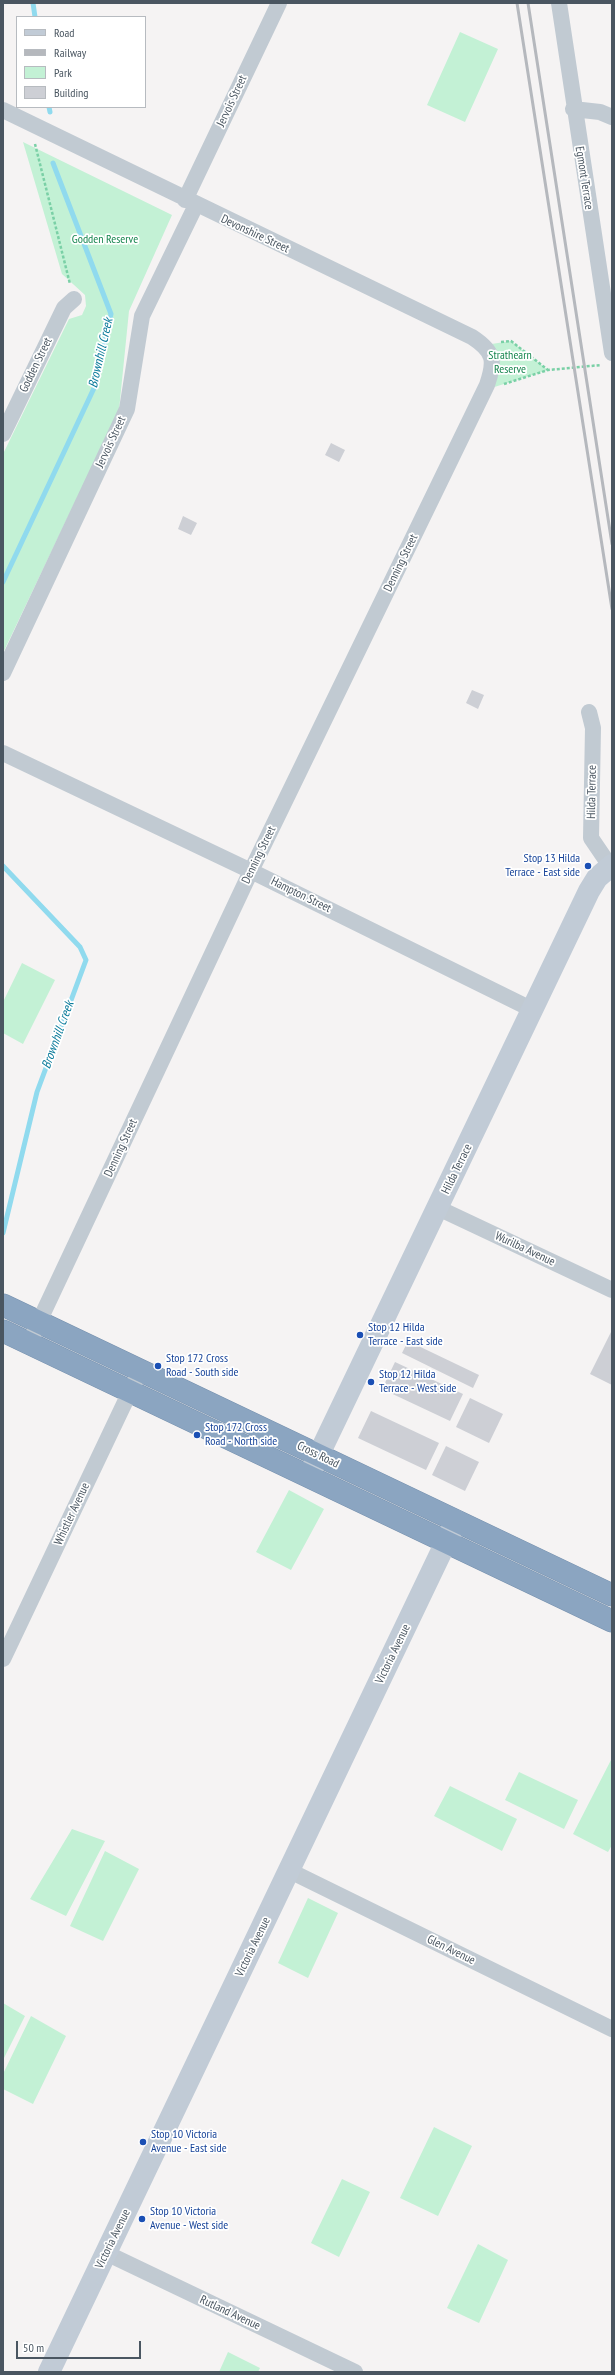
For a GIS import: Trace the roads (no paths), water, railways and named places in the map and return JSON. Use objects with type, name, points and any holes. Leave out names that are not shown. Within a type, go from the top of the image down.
[{"type":"highway","name":"Cross Road","points":[[3,1304],[612,1595]]},
{"type":"highway","name":"Cross Road","points":[[3,1331],[130,1390],[612,1621]]},
{"type":"main road","name":"Hilda Terrace","points":[[308,1476],[590,891],[597,878],[611,865]]},
{"type":"main road","name":"Victoria Avenue","points":[[49,2372],[447,1543],[456,1521]]},
{"type":"street","name":"Jervois Street","points":[[3,673],[127,409],[142,316],[190,203],[279,3]]},
{"type":"street","name":"Egmont Terrace","points":[[558,3],[609,359]]},
{"type":"street","points":[[573,109],[600,112],[612,117]]},
{"type":"street","name":"Devonshire Street","points":[[3,110],[190,203],[465,334],[485,345],[492,356],[492,368]]},
{"type":"street","name":"Godden Street","points":[[3,434],[64,308],[74,299]]},
{"type":"street","name":"Denning Street","points":[[29,1343],[251,871],[485,390],[492,368]]},
{"type":"street","name":"Hilda Terrace","points":[[589,712],[593,728],[591,838],[611,865]]},
{"type":"street","name":"Hampton Street","points":[[3,753],[251,871],[533,1010]]},
{"type":"street","name":"Wurilba Avenue","points":[[438,1208],[612,1290]]},
{"type":"street","name":"Whistler Avenue","points":[[3,1659],[140,1369]]},
{"type":"street","name":"Glen Avenue","points":[[290,1871],[612,2029]]},
{"type":"street","name":"Rutland Avenue","points":[[106,2253],[355,2372]]},
{"type":"waterway","name":"Brownhill Creek","points":[[33,3],[35,16]]},
{"type":"waterway","name":"Brownhill Creek","points":[[49,108],[50,112]]},
{"type":"waterway","name":"Brownhill Creek","points":[[3,582],[95,386],[111,314],[53,163]]},
{"type":"waterway","name":"Brownhill Creek","points":[[3,866],[80,947],[86,960],[37,1092],[3,1233]]},
{"type":"railway","points":[[517,3],[612,609]]},
{"type":"railway","points":[[528,3],[612,544]]},
{"type":"place","name":"Stop 13 Hilda Terrace - East side","points":[[588,866]]},
{"type":"place","name":"Stop 12 Hilda Terrace - East side","points":[[360,1335]]},
{"type":"place","name":"Stop 172 Cross Road - South side","points":[[158,1366]]},
{"type":"place","name":"Stop 12 Hilda Terrace - West side","points":[[371,1382]]},
{"type":"place","name":"Stop 172 Cross Road - North side","points":[[197,1435]]},
{"type":"place","name":"Stop 10 Victoria Avenue - East side","points":[[143,2142]]},
{"type":"place","name":"Stop 10 Victoria Avenue - West side","points":[[142,2219]]},
{"type":"park label","name":"Godden Reserve","points":[[105,240]]},
{"type":"park label","name":"Strathearn Reserve","points":[[510,363]]}]
